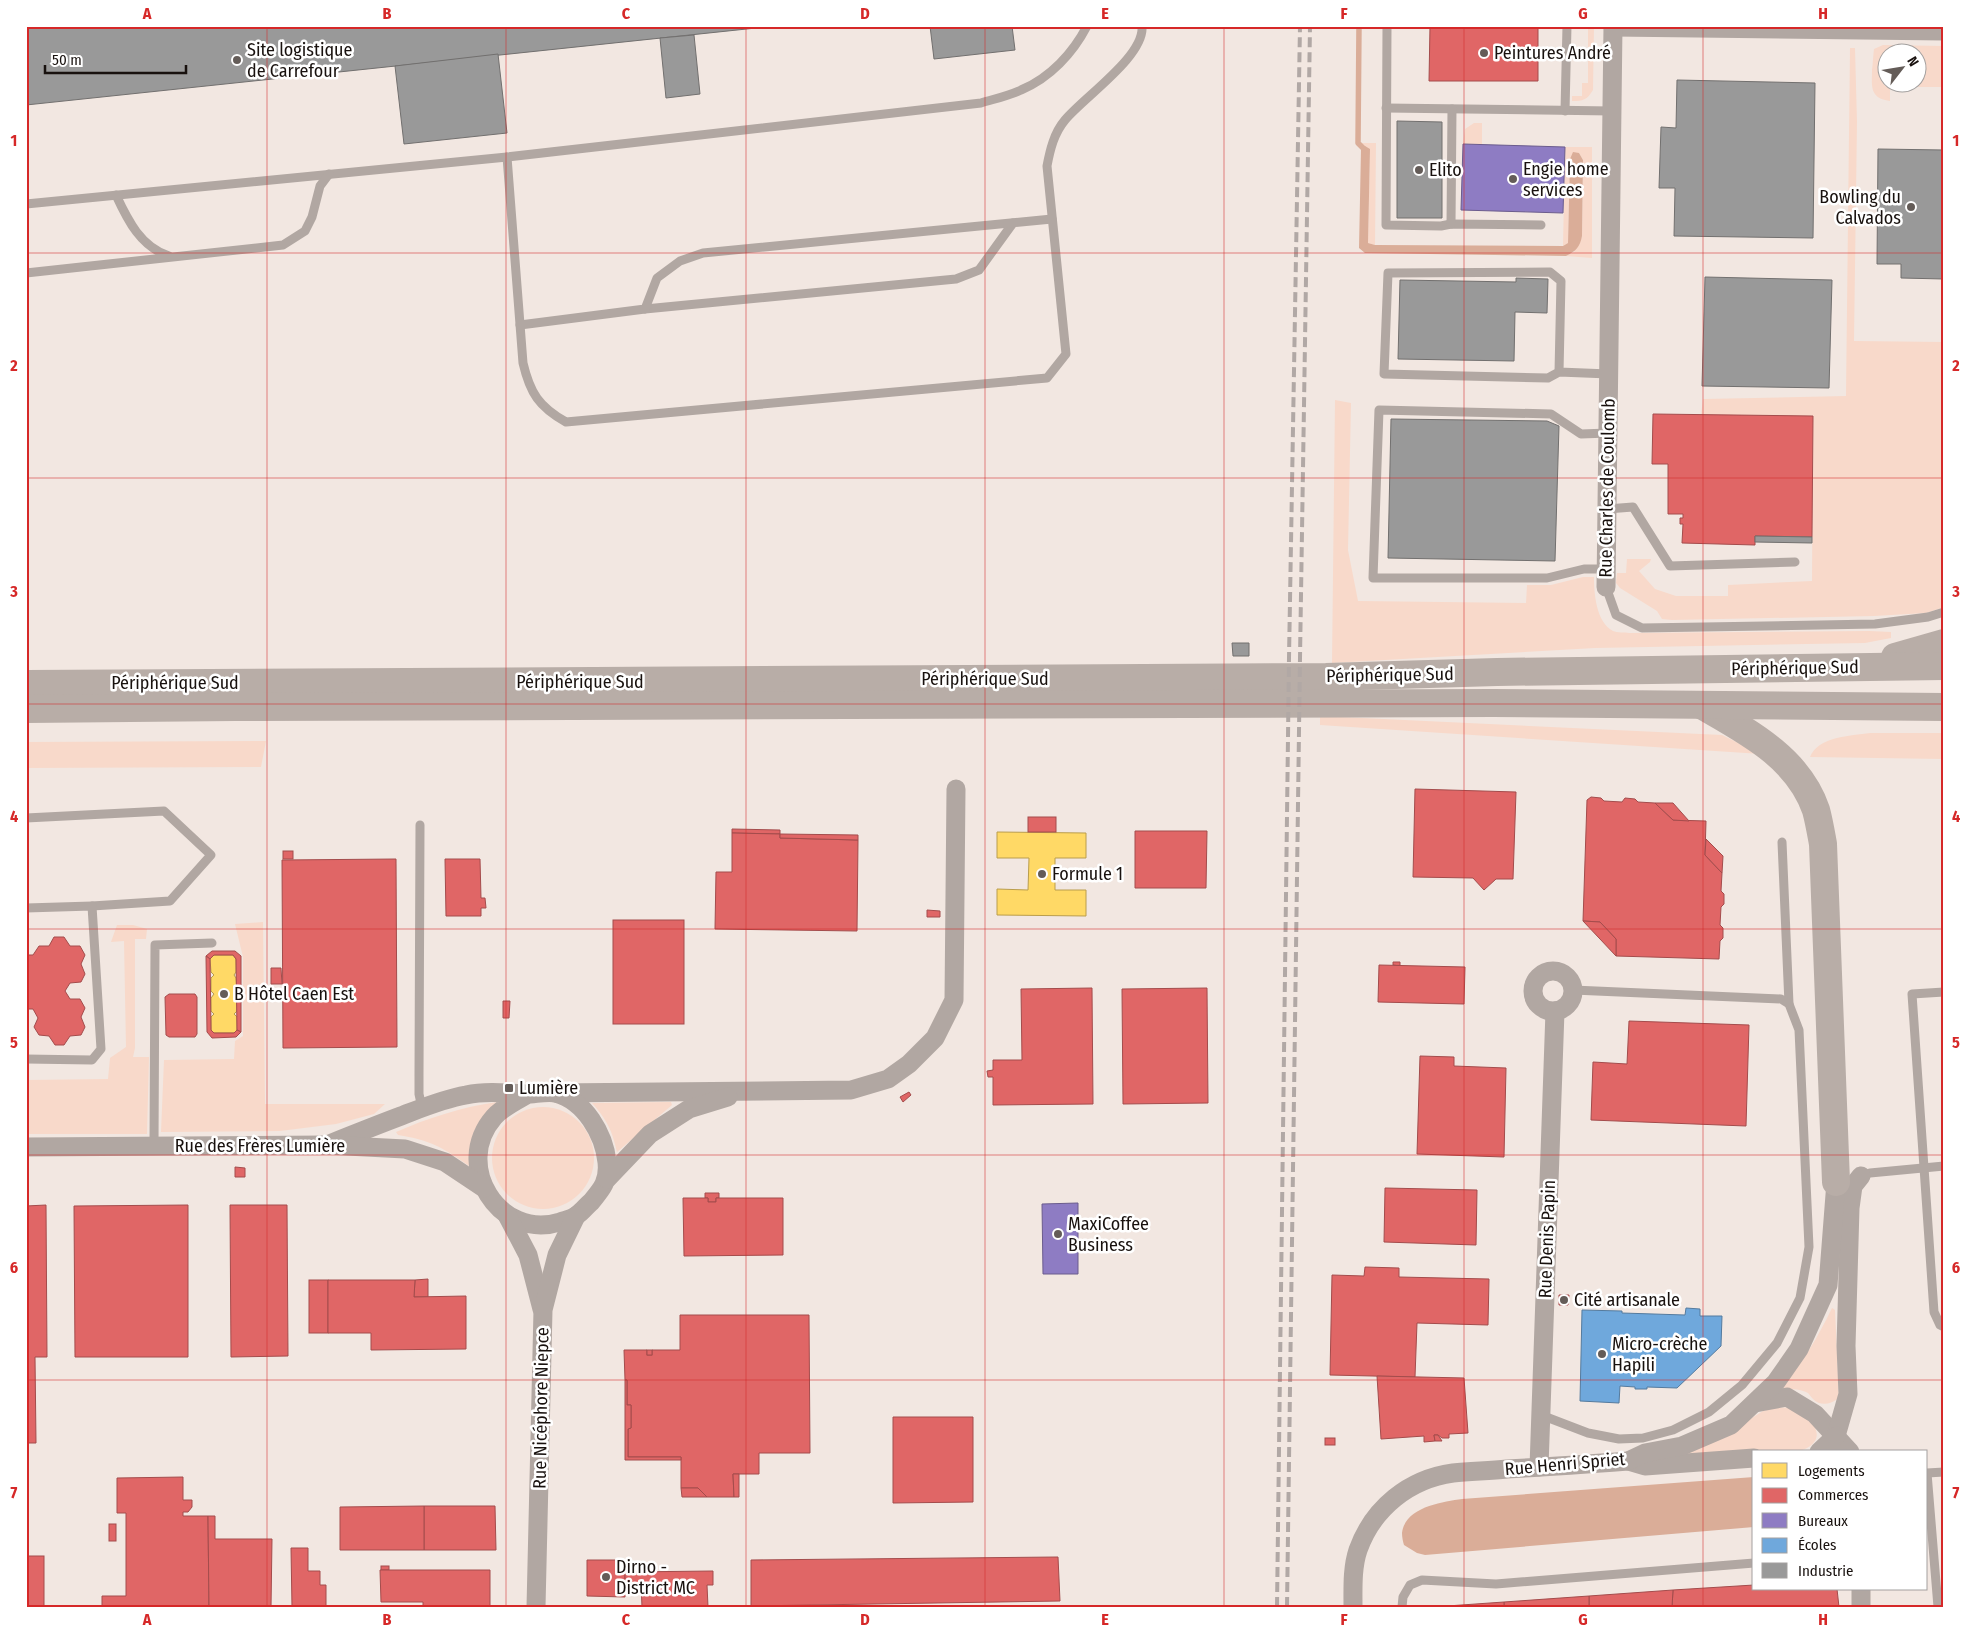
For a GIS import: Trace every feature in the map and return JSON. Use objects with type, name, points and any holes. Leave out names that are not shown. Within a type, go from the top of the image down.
[{"type":"highway","points":[[1858,667],[1944,643]]},
{"type":"highway","name":"Périphérique Sud","points":[[26,684],[1326,677],[1944,666]]},
{"type":"highway","name":"Périphérique Sud","points":[[26,709],[1493,702],[1944,707]]},
{"type":"highway","points":[[1700,705],[1769,746],[1789,767],[1804,787],[1816,810],[1823,844],[1848,1179]]},
{"type":"street","name":"Rue Charles de Coulomb","points":[[1606,578],[1613,27],[1944,31]]},
{"type":"street","points":[[327,1145],[422,1108],[466,1094],[499,1092],[528,1094],[851,1090],[888,1079],[909,1064],[935,1038],[954,1000],[956,789]]},
{"type":"street","points":[[1551,971],[1559,972],[1566,976],[1571,982],[1573,990],[1568,1004],[1555,1011],[1548,1010],[1536,1001],[1534,986],[1537,979],[1551,971]]},
{"type":"street","name":"Rue Denis Papin","points":[[1539,1467],[1555,1011]]},
{"type":"street","points":[[528,1094],[509,1105],[494,1117],[483,1132],[478,1151],[478,1170],[484,1188],[491,1200],[507,1215],[517,1220],[535,1224],[553,1224],[576,1216],[602,1190],[608,1179],[650,1134],[689,1109],[747,1091]]},
{"type":"street","points":[[555,1093],[572,1101],[584,1111],[598,1128],[605,1149],[608,1179]]},
{"type":"street","name":"Rue des Frères Lumière","points":[[26,1147],[327,1145],[405,1149],[445,1162],[484,1188]]},
{"type":"street","name":"Rue Henri Spriet","points":[[1353,1607],[1354,1571],[1358,1551],[1366,1532],[1384,1507],[1395,1497],[1423,1480],[1452,1473],[1628,1461],[1644,1453],[1682,1446],[1731,1425],[1776,1382],[1799,1349],[1828,1285],[1848,1179]]},
{"type":"street","points":[[1821,1450],[1836,1436],[1848,1394],[1846,1346],[1850,1208],[1853,1186],[1848,1179]]},
{"type":"street","points":[[507,1215],[528,1255],[543,1310]]},
{"type":"street","name":"Rue Nicéphore Niepce","points":[[536,1607],[543,1310],[557,1255],[576,1216]]},
{"type":"street","points":[[1755,1402],[1787,1397],[1816,1414],[1848,1450]]},
{"type":"street","points":[[1628,1461],[1645,1466],[1752,1458]]},
{"type":"street","points":[[1861,1590],[1861,1607]]},
{"type":"lane","points":[[26,204],[507,157],[981,103],[1022,90],[1052,72],[1078,43],[1087,26]]},
{"type":"lane","points":[[507,157],[523,363],[528,385],[537,400],[551,413],[566,422],[1047,378],[1066,354],[1046,166],[1052,143],[1064,120],[1128,60],[1142,33],[1142,26]]},
{"type":"lane","points":[[1387,26],[1386,226],[1441,226],[1451,224],[1541,225]]},
{"type":"lane","points":[[1564,111],[1567,26]]},
{"type":"lane","points":[[1386,108],[1612,111]]},
{"type":"lane","points":[[1451,224],[1452,109]]},
{"type":"lane","points":[[26,273],[283,246],[305,231],[312,217],[320,186],[328,174]]},
{"type":"lane","points":[[116,195],[130,224],[141,238],[158,253],[172,257]]},
{"type":"lane","points":[[645,309],[657,278],[680,261],[703,253],[1052,219]]},
{"type":"lane","points":[[520,325],[645,309],[956,279],[978,270],[1013,223]]},
{"type":"lane","points":[[1559,372],[1561,281],[1550,272],[1388,273],[1384,374],[1548,378],[1559,372],[1609,374]]},
{"type":"lane","points":[[1606,578],[1584,568],[1547,578],[1373,578],[1379,410],[1551,414],[1581,434],[1608,433]]},
{"type":"lane","points":[[1607,508],[1633,507],[1670,566],[1795,562]]},
{"type":"lane","name":"Rue Charles de Coulomb","points":[[1606,578],[1616,616],[1642,628],[1875,624],[1928,617],[1944,612]]},
{"type":"lane","points":[[26,818],[164,811],[211,855],[170,901],[26,908]]},
{"type":"lane","points":[[420,825],[419,1094],[422,1108]]},
{"type":"lane","points":[[1541,1415],[1588,1433],[1619,1438],[1643,1438],[1673,1430],[1709,1412],[1742,1385],[1776,1344],[1800,1298],[1809,1247],[1799,1030],[1789,1004],[1782,842]]},
{"type":"lane","points":[[26,1059],[92,1060],[101,1049],[92,906]]},
{"type":"lane","points":[[154,1146],[155,945],[212,942]]},
{"type":"lane","points":[[1573,990],[1781,999],[1789,1004]]},
{"type":"lane","points":[[1944,992],[1912,994],[1934,1312],[1940,1325],[1944,1327]]},
{"type":"lane","points":[[1848,1179],[1870,1172],[1944,1166]]},
{"type":"lane","points":[[1928,1473],[1944,1472]]},
{"type":"lane","points":[[1928,1485],[1938,1607]]},
{"type":"lane","points":[[1402,1607],[1403,1596],[1410,1585],[1422,1580],[1496,1584],[1752,1563]]},
{"type":"shaded area","points":[[1588,26],[1594,26],[1593,90],[1584,99],[1572,101],[1572,96],[1582,96],[1582,83],[1588,83]]},
{"type":"shaded area","points":[[1928,46],[1944,46],[1944,87],[1928,87]]},
{"type":"shaded area","points":[[1878,47],[1878,92],[1890,92],[1890,101],[1875,94],[1872,86],[1874,49]]},
{"type":"shaded area","points":[[1850,48],[1855,48],[1857,122],[1854,341],[1944,342],[1944,607],[1926,613],[1874,616],[1662,619],[1657,611],[1620,588],[1616,583],[1617,573],[1626,573],[1627,559],[1651,559],[1639,571],[1655,589],[1676,596],[1728,596],[1728,585],[1812,581],[1813,417],[1701,415],[1703,399],[1846,396]]},
{"type":"shaded area","points":[[1474,123],[1482,123],[1482,145],[1463,144],[1465,129]]},
{"type":"shaded area","points":[[1361,143],[1376,143],[1375,245],[1368,243],[1370,150],[1365,146],[1361,149]]},
{"type":"shaded area","points":[[1365,146],[1370,149],[1368,243],[1375,245],[1563,246],[1568,243],[1570,159],[1573,152],[1579,153],[1583,160],[1582,236],[1579,246],[1566,256],[1365,253],[1359,248],[1361,149]]},
{"type":"shaded area","points":[[1565,147],[1592,147],[1592,258],[1566,256],[1574,252],[1582,236],[1583,160],[1579,153],[1570,159],[1568,243],[1563,246]]},
{"type":"shaded area","points":[[1335,400],[1351,403],[1348,550],[1358,601],[1526,603],[1527,585],[1551,585],[1583,577],[1594,577],[1597,607],[1607,627],[1615,632],[1869,631],[1891,632],[1891,638],[1865,643],[1595,648],[1332,663]]},
{"type":"shaded area","points":[[1320,716],[1722,735],[1761,754],[1320,725]]},
{"type":"shaded area","points":[[1870,733],[1944,733],[1944,759],[1810,757],[1814,750],[1828,741],[1845,736]]},
{"type":"shaded area","points":[[266,741],[261,767],[26,768],[26,742]]},
{"type":"shaded area","points":[[263,922],[265,1104],[385,1104],[374,1114],[336,1124],[280,1131],[161,1132],[164,1060],[234,1059],[235,1041],[243,1036],[243,957],[235,924]]},
{"type":"shaded area","points":[[117,925],[133,925],[147,929],[146,939],[135,939],[135,1048],[133,1057],[149,1057],[147,1134],[26,1134],[26,1080],[108,1079],[110,1058],[126,1047],[124,941],[111,942]]},
{"type":"shaded area","points":[[497,1102],[478,1124],[470,1146],[469,1166],[435,1145],[419,1139],[398,1135],[396,1132],[445,1114]]},
{"type":"shaded area","points":[[671,1102],[672,1105],[617,1152],[608,1126],[592,1103]]},
{"type":"shaded area","points":[[543,1107],[563,1110],[572,1115],[586,1129],[591,1138],[594,1158],[591,1178],[586,1187],[572,1201],[563,1206],[543,1209],[523,1206],[514,1201],[500,1187],[495,1178],[492,1158],[495,1138],[500,1129],[514,1115],[523,1110]]},
{"type":"shaded area","points":[[1832,1308],[1835,1310],[1839,1398],[1833,1402],[1823,1404],[1816,1402],[1808,1393],[1784,1389],[1783,1386],[1810,1349]]},
{"type":"shaded area","points":[[1779,1407],[1791,1408],[1800,1412],[1811,1421],[1817,1432],[1816,1438],[1807,1448],[1801,1450],[1752,1450],[1752,1453],[1670,1460],[1747,1421],[1763,1411]]},
{"type":"shaded area","points":[[1752,1477],[1752,1527],[1425,1555],[1417,1553],[1404,1545],[1402,1533],[1410,1517],[1426,1507],[1462,1499]]},
{"type":"building: Logements","name":"Formule 1","points":[[997,832],[1086,833],[1086,858],[1055,858],[1055,890],[1086,890],[1086,916],[997,915],[997,889],[1028,890],[1029,858],[997,858]]},
{"type":"building: Logements","name":"B Hôtel Caen Est","points":[[214,955],[233,955],[236,959],[236,972],[234,975],[237,991],[234,994],[237,997],[237,1011],[234,1014],[237,1017],[237,1030],[234,1033],[214,1033],[211,1030],[211,1017],[214,1014],[211,1011],[211,998],[214,994],[211,991],[211,978],[214,975],[211,972],[210,959]]},
{"type":"building: Commerces","name":"Peintures André","points":[[1430,26],[1538,26],[1538,81],[1429,81]]},
{"type":"building: Commerces","points":[[1653,414],[1813,416],[1812,537],[1755,536],[1755,545],[1682,543],[1683,524],[1680,524],[1680,518],[1683,518],[1683,514],[1668,514],[1668,464],[1652,464]]},
{"type":"building: Commerces","points":[[1415,789],[1516,792],[1513,879],[1496,879],[1484,890],[1473,878],[1413,877]]},
{"type":"building: Commerces","points":[[1591,797],[1601,798],[1604,801],[1622,802],[1625,798],[1635,799],[1638,802],[1655,803],[1673,820],[1706,821],[1705,855],[1722,873],[1721,891],[1724,894],[1720,925],[1723,928],[1723,938],[1720,941],[1719,959],[1616,956],[1616,939],[1600,922],[1583,921],[1587,800]]},
{"type":"building: Commerces","points":[[1655,803],[1673,803],[1689,821],[1673,820]]},
{"type":"building: Commerces","points":[[1028,817],[1056,817],[1056,832],[1028,832]]},
{"type":"building: Commerces","points":[[732,829],[780,830],[780,834],[732,833]]},
{"type":"building: Commerces","points":[[1135,831],[1207,831],[1206,888],[1135,888]]},
{"type":"building: Commerces","points":[[732,833],[780,834],[780,838],[858,840],[857,931],[715,929],[716,872],[732,872]]},
{"type":"building: Commerces","points":[[780,834],[858,835],[858,840],[780,838]]},
{"type":"building: Commerces","points":[[1706,839],[1723,856],[1722,873],[1705,855]]},
{"type":"building: Commerces","points":[[283,851],[293,851],[293,859],[283,859]]},
{"type":"building: Commerces","points":[[396,859],[397,1047],[283,1048],[282,860]]},
{"type":"building: Commerces","points":[[445,859],[480,859],[481,898],[485,898],[486,908],[481,908],[481,916],[446,916]]},
{"type":"building: Commerces","points":[[927,910],[940,911],[940,917],[927,917]]},
{"type":"building: Commerces","points":[[613,920],[684,920],[684,1024],[613,1024]]},
{"type":"building: Commerces","points":[[1583,921],[1600,922],[1616,939],[1616,956]]},
{"type":"building: Commerces","points":[[54,937],[64,937],[70,946],[80,946],[85,955],[81,964],[85,974],[81,982],[70,983],[65,991],[70,999],[80,999],[85,1008],[81,1017],[85,1027],[81,1035],[70,1036],[64,1045],[55,1045],[49,1036],[39,1035],[34,1027],[38,1018],[33,1009],[26,1009],[26,955],[33,955],[39,946],[49,946]]},
{"type":"building: Commerces","points":[[212,951],[235,951],[241,956],[241,1032],[237,1030],[236,959],[233,955],[214,955],[210,959],[206,956]]},
{"type":"building: Commerces","points":[[206,956],[210,959],[211,1030],[214,1033],[234,1033],[237,1030],[241,1032],[236,1037],[212,1038],[207,1032]]},
{"type":"building: Commerces","points":[[1393,962],[1400,962],[1400,966],[1393,965]]},
{"type":"building: Commerces","points":[[1379,965],[1465,967],[1464,1004],[1378,1002]]},
{"type":"building: Commerces","points":[[271,968],[281,968],[282,984],[271,984]]},
{"type":"building: Commerces","points":[[1092,988],[1093,1104],[993,1105],[993,1077],[988,1077],[987,1071],[993,1070],[993,1060],[1022,1060],[1021,989]]},
{"type":"building: Commerces","points":[[1207,988],[1208,1103],[1123,1104],[1122,989]]},
{"type":"building: Commerces","points":[[169,994],[195,994],[197,997],[197,1034],[195,1037],[169,1037],[166,1035],[165,997]]},
{"type":"building: Commerces","points":[[503,1001],[510,1001],[509,1018],[503,1018]]},
{"type":"building: Commerces","points":[[1629,1021],[1749,1025],[1746,1126],[1591,1120],[1593,1062],[1627,1064]]},
{"type":"building: Commerces","points":[[1420,1056],[1454,1057],[1454,1066],[1506,1068],[1504,1157],[1417,1154]]},
{"type":"building: Commerces","points":[[909,1092],[911,1095],[903,1102],[900,1097]]},
{"type":"building: Commerces","points":[[235,1167],[245,1168],[245,1177],[235,1177]]},
{"type":"building: Commerces","points":[[1385,1188],[1477,1190],[1476,1245],[1384,1242]]},
{"type":"building: Commerces","points":[[705,1193],[719,1193],[719,1198],[716,1198],[716,1202],[708,1202],[708,1198],[705,1198]]},
{"type":"building: Commerces","points":[[683,1198],[708,1198],[708,1202],[716,1202],[716,1198],[783,1198],[783,1255],[684,1256]]},
{"type":"building: Commerces","points":[[46,1205],[47,1357],[35,1357],[36,1443],[26,1443],[26,1206]]},
{"type":"building: Commerces","points":[[188,1205],[188,1357],[75,1357],[74,1206]]},
{"type":"building: Commerces","points":[[230,1205],[287,1205],[288,1356],[231,1357]]},
{"type":"building: Commerces","points":[[1365,1267],[1399,1268],[1399,1277],[1489,1279],[1488,1325],[1417,1323],[1415,1377],[1330,1375],[1332,1275],[1364,1276]]},
{"type":"building: Commerces","points":[[428,1279],[428,1297],[414,1297],[415,1280]]},
{"type":"building: Commerces","points":[[309,1280],[328,1280],[328,1333],[309,1333]]},
{"type":"building: Commerces","points":[[328,1280],[415,1280],[414,1297],[466,1296],[466,1349],[371,1350],[371,1333],[328,1333]]},
{"type":"building: Commerces","name":"Cité artisanale","points":[[1559,1295],[1569,1295],[1568,1305],[1559,1305]]},
{"type":"building: Commerces","points":[[680,1315],[809,1315],[810,1453],[759,1453],[759,1474],[733,1474],[734,1497],[707,1497],[698,1488],[681,1488],[681,1457],[628,1457],[628,1429],[631,1428],[631,1405],[627,1405],[624,1350],[647,1350],[647,1355],[652,1355],[652,1350],[680,1350]]},
{"type":"building: Commerces","points":[[647,1350],[652,1350],[652,1355],[647,1355]]},
{"type":"building: Commerces","points":[[1377,1376],[1464,1378],[1468,1433],[1449,1434],[1449,1438],[1434,1435],[1435,1441],[1424,1442],[1424,1436],[1381,1439]]},
{"type":"building: Commerces","points":[[625,1380],[627,1380],[627,1405],[631,1405],[631,1428],[628,1429],[628,1457],[681,1457],[681,1460],[625,1460]]},
{"type":"building: Commerces","points":[[893,1417],[973,1417],[973,1502],[893,1503]]},
{"type":"building: Commerces","points":[[1434,1435],[1438,1435],[1442,1441],[1435,1441]]},
{"type":"building: Commerces","points":[[1325,1438],[1335,1438],[1335,1445],[1325,1445]]},
{"type":"building: Commerces","points":[[733,1474],[739,1474],[739,1497],[734,1497]]},
{"type":"building: Commerces","points":[[183,1477],[183,1500],[192,1500],[192,1507],[188,1512],[183,1512],[183,1516],[208,1516],[209,1607],[102,1607],[102,1596],[126,1596],[126,1513],[117,1513],[117,1478]]},
{"type":"building: Commerces","points":[[681,1488],[698,1488],[707,1497],[682,1497]]},
{"type":"building: Commerces","points":[[424,1506],[495,1506],[496,1550],[424,1550]]},
{"type":"building: Commerces","points":[[424,1506],[424,1550],[340,1550],[340,1507]]},
{"type":"building: Commerces","points":[[208,1516],[215,1516],[215,1539],[272,1539],[271,1607],[209,1607]]},
{"type":"building: Commerces","points":[[109,1524],[116,1524],[116,1541],[109,1541]]},
{"type":"building: Commerces","points":[[291,1548],[308,1548],[308,1571],[320,1571],[320,1585],[326,1585],[326,1607],[292,1607]]},
{"type":"building: Commerces","points":[[26,1556],[44,1556],[44,1607],[26,1607]]},
{"type":"building: Commerces","points":[[1058,1557],[1060,1601],[751,1606],[751,1560]]},
{"type":"building: Commerces","name":"Dirno - District MC","points":[[587,1560],[625,1560],[625,1597],[587,1596]]},
{"type":"building: Commerces","points":[[381,1566],[389,1566],[389,1570],[381,1570]]},
{"type":"building: Commerces","points":[[380,1570],[490,1570],[490,1607],[423,1607],[423,1602],[381,1602]]},
{"type":"building: Commerces","points":[[713,1571],[713,1585],[707,1585],[708,1607],[642,1607],[641,1583],[625,1583],[625,1572]]},
{"type":"building: Commerces","points":[[1752,1585],[1752,1590],[1837,1590],[1839,1607],[1672,1607],[1673,1590]]},
{"type":"building: Commerces","points":[[1673,1590],[1672,1607],[1589,1607],[1589,1596]]},
{"type":"building: Commerces","points":[[1589,1596],[1589,1607],[1504,1607],[1504,1602]]},
{"type":"building: Commerces","points":[[1504,1602],[1504,1607],[1433,1607]]},
{"type":"building: Bureaux","name":"Engie home services","points":[[1463,144],[1565,147],[1563,213],[1461,210]]},
{"type":"building: Bureaux","points":[[1078,1203],[1078,1274],[1043,1274],[1042,1204]]},
{"type":"building: Écoles","points":[[1686,1308],[1700,1309],[1700,1316],[1722,1316],[1721,1346],[1677,1388],[1647,1387],[1647,1389],[1635,1389],[1635,1387],[1620,1386],[1619,1403],[1580,1401],[1582,1310],[1685,1315]]},
{"type":"building: Industrie","name":"Site logistique de Carrefour","points":[[26,26],[775,26],[26,105]]},
{"type":"building: Industrie","points":[[930,26],[1012,26],[1015,50],[934,59]]},
{"type":"building: Industrie","points":[[694,35],[700,94],[666,98],[660,38]]},
{"type":"building: Industrie","points":[[498,54],[507,133],[404,144],[395,66]]},
{"type":"building: Industrie","points":[[1677,80],[1815,83],[1813,238],[1674,236],[1675,188],[1659,188],[1661,127],[1676,128]]},
{"type":"building: Industrie","name":"Elito","points":[[1397,121],[1442,122],[1442,218],[1397,218]]},
{"type":"building: Industrie","name":"Bowling du Calvados","points":[[1878,149],[1944,150],[1944,279],[1901,278],[1901,264],[1877,264]]},
{"type":"building: Industrie","points":[[1705,277],[1832,280],[1829,388],[1702,386]]},
{"type":"building: Industrie","points":[[1516,278],[1548,279],[1547,313],[1515,312],[1514,361],[1398,359],[1400,280],[1516,282]]},
{"type":"building: Industrie","points":[[1391,419],[1547,421],[1559,426],[1555,561],[1388,558]]},
{"type":"building: Industrie","points":[[1755,536],[1812,537],[1812,543],[1755,542]]},
{"type":"building: Industrie","points":[[1232,643],[1249,643],[1249,656],[1233,656]]},
{"type":"waterway","points":[[1359,26],[1358,143],[1363,148]]},
{"type":"railway","points":[[1277,1607],[1289,658],[1300,26]]},
{"type":"railway","points":[[1287,1607],[1310,26]]},
{"type":"place","name":"Peintures André","points":[[1484,53]]},
{"type":"place","name":"Site logistique de Carrefour","points":[[237,60]]},
{"type":"place","name":"Elito","points":[[1419,170]]},
{"type":"place","name":"Engie home services","points":[[1513,179]]},
{"type":"place","name":"Bowling du Calvados","points":[[1911,207]]},
{"type":"place","name":"Formule 1","points":[[1042,874]]},
{"type":"place","name":"B Hôtel Caen Est","points":[[224,994]]},
{"type":"place","name":"Lumière","points":[[509,1088]]},
{"type":"place","name":"MaxiCoffee Business","points":[[1058,1234]]},
{"type":"place","name":"Cité artisanale","points":[[1564,1300]]},
{"type":"place","name":"Micro-crèche Hapili","points":[[1602,1354]]},
{"type":"place","name":"Dirno - District MC","points":[[606,1577]]}]
